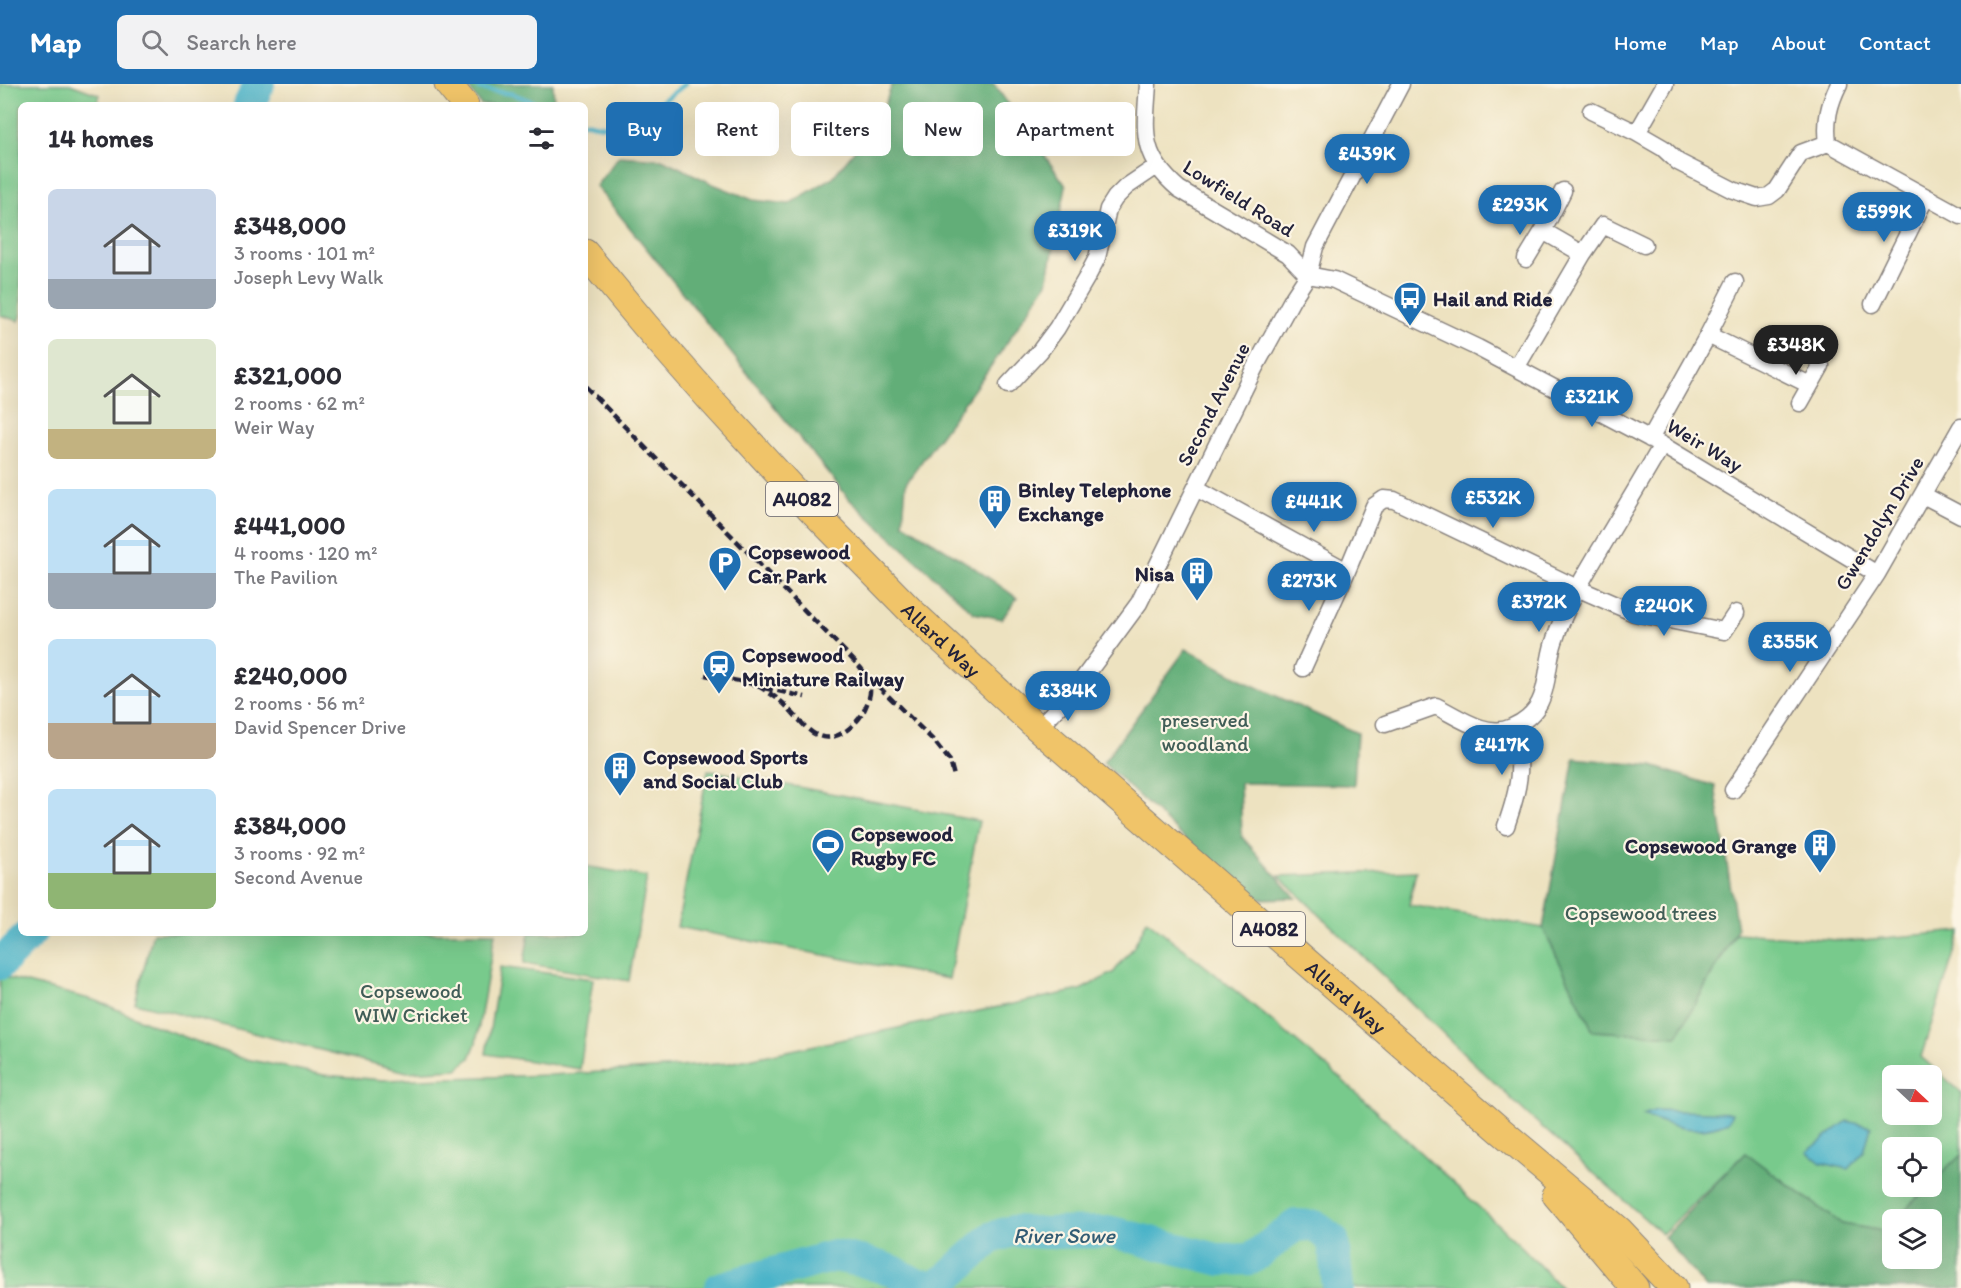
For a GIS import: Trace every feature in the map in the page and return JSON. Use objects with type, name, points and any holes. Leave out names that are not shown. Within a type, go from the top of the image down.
[{"type":"main road","points":[[448,84],[463,102]]},
{"type":"main road","name":"Allard Way","points":[[588,257],[667,349],[810,507],[912,612],[1038,728],[1501,1131],[1619,1230],[1674,1288]]},
{"type":"main road","name":"Allard Way","points":[[1501,1131],[1635,1288]]},
{"type":"street","name":"Lowfield Road","points":[[1148,84],[1145,132],[1148,148],[1165,178],[1179,189],[1288,254],[1308,275]]},
{"type":"street","name":"Second Avenue","points":[[1038,728],[1074,691],[1139,603],[1254,369],[1308,275],[1315,247],[1401,84]]},
{"type":"street","points":[[1637,134],[1665,84]]},
{"type":"street","points":[[1828,143],[1826,125],[1831,100],[1839,84]]},
{"type":"street","points":[[1591,111],[1663,148],[1678,162],[1733,190],[1757,198],[1769,196],[1777,190],[1801,153],[1828,143],[1961,216]]},
{"type":"street","points":[[1008,385],[1040,351],[1057,328],[1087,277],[1097,258],[1108,209],[1115,198],[1126,187],[1157,166]]},
{"type":"street","points":[[1526,259],[1563,191]]},
{"type":"street","points":[[1873,303],[1926,197]]},
{"type":"street","points":[[1516,368],[1583,254],[1603,225],[1644,245]]},
{"type":"street","points":[[1543,231],[1583,254]]},
{"type":"street","name":"Weir Way","points":[[1308,275],[1334,280],[1516,368],[1656,442],[1877,574]]},
{"type":"street","points":[[1385,724],[1436,706],[1466,722],[1486,730],[1500,732],[1514,727],[1532,713],[1544,695],[1554,642],[1577,588],[1656,442],[1735,282]]},
{"type":"street","points":[[1708,335],[1810,385]]},
{"type":"street","points":[[1800,403],[1821,366]]},
{"type":"street","name":"Gwendolyn Drive","points":[[1733,790],[1877,574],[1961,427]]},
{"type":"street","points":[[1196,488],[1347,571]]},
{"type":"street","points":[[1923,495],[1961,515]]},
{"type":"street","points":[[1302,668],[1374,506],[1384,499],[1394,500],[1634,613],[1724,631],[1736,613]]},
{"type":"street","points":[[1506,826],[1514,804],[1520,774],[1514,727]]},
{"type":"green space","points":[[0,84],[70,84],[100,95],[97,102],[18,102],[18,321],[0,315]]},
{"type":"green space","points":[[466,84],[553,84],[554,102],[479,102]]},
{"type":"green space","points":[[892,84],[994,84],[1007,102],[995,102],[995,156],[1045,156],[1066,186],[1047,283],[996,359],[906,483],[903,523],[972,566],[1017,598],[1002,619],[974,613],[850,500],[596,186],[619,156],[662,159],[713,184],[753,200],[789,204],[832,178],[850,156],[891,156],[891,102],[886,102]]},
{"type":"green space","name":"preserved woodland","points":[[1186,649],[1250,684],[1357,733],[1354,785],[1240,783],[1242,837],[1296,898],[1250,899],[1103,763]]},
{"type":"green space","name":"Copsewood trees","points":[[1574,758],[1652,766],[1715,786],[1737,929],[1677,1036],[1593,1031],[1543,928]]},
{"type":"green space","name":"Copsewood Rugby FC","points":[[708,770],[979,821],[949,979],[677,927]]},
{"type":"green space","points":[[588,867],[647,877],[629,981],[524,963],[528,936],[588,936]]},
{"type":"green space","points":[[1416,871],[1409,905],[1543,928],[1593,1031],[1677,1036],[1736,933],[1851,941],[1961,931],[1921,1057],[1930,1065],[1882,1065],[1882,1125],[1942,1125],[1942,1075],[1961,1092],[1961,1155],[1942,1173],[1942,1137],[1882,1137],[1882,1197],[1918,1197],[1906,1209],[1882,1209],[1882,1231],[1842,1224],[1745,1153],[1662,1234],[1524,1111],[1279,876]]},
{"type":"green space","points":[[1147,920],[1338,1076],[1523,1248],[1561,1288],[0,1288],[0,976],[97,1001],[241,1058],[324,1075],[383,1080],[550,1075],[729,1063],[1080,990],[1113,973],[1133,948]]},
{"type":"green space","name":"Copsewood WIW Cricket","points":[[152,936],[494,936],[476,1043],[470,1058],[457,1069],[407,1072],[135,1003]]},
{"type":"green space","points":[[500,967],[593,979],[580,1069],[486,1054]]},
{"type":"green space","points":[[1745,1153],[1842,1224],[1882,1231],[1882,1269],[1942,1269],[1942,1209],[1906,1209],[1918,1197],[1942,1197],[1942,1173],[1961,1155],[1961,1288],[1706,1288],[1664,1237]]},
{"type":"water","points":[[1656,1110],[1732,1113],[1728,1122],[1695,1129],[1675,1126],[1643,1115]]},
{"type":"water","points":[[1847,1121],[1871,1127],[1864,1152],[1849,1169],[1821,1163],[1807,1152]]},
{"type":"waterway","name":"River Sowe","points":[[250,102],[259,84]]},
{"type":"waterway","points":[[588,123],[610,126],[636,121],[685,84]]},
{"type":"waterway","points":[[479,89],[513,94],[533,102]]},
{"type":"waterway","name":"River Sowe","points":[[0,964],[28,936]]},
{"type":"waterway","name":"River Sowe","points":[[720,1288],[834,1256],[865,1262],[893,1271],[918,1285],[938,1286],[991,1238],[1012,1231],[1112,1232],[1221,1260],[1251,1259],[1296,1225],[1315,1226],[1333,1240],[1338,1288]]},
{"type":"railway","points":[[588,389],[860,667],[868,679],[870,691],[865,709],[854,724],[837,736],[827,738],[805,727],[783,703],[760,687],[741,681],[705,675]]},
{"type":"railway","points":[[869,677],[934,741],[950,761],[954,776]]},
{"type":"railway","points":[[764,688],[805,697]]},
{"type":"place","name":"Hail and Ride","points":[[1410,327]]},
{"type":"place","name":"Binley Telephone Exchange","points":[[995,530]]},
{"type":"place","name":"Copsewood Car Park","points":[[725,592]]},
{"type":"place","name":"Nisa","points":[[1197,602]]},
{"type":"place","name":"Copsewood Miniature Railway","points":[[719,695]]},
{"type":"place","name":"Copsewood Sports and Social Club","points":[[620,797]]},
{"type":"place","name":"Copsewood Rugby FC","points":[[828,874]]},
{"type":"place","name":"Copsewood Grange","points":[[1820,874]]}]
